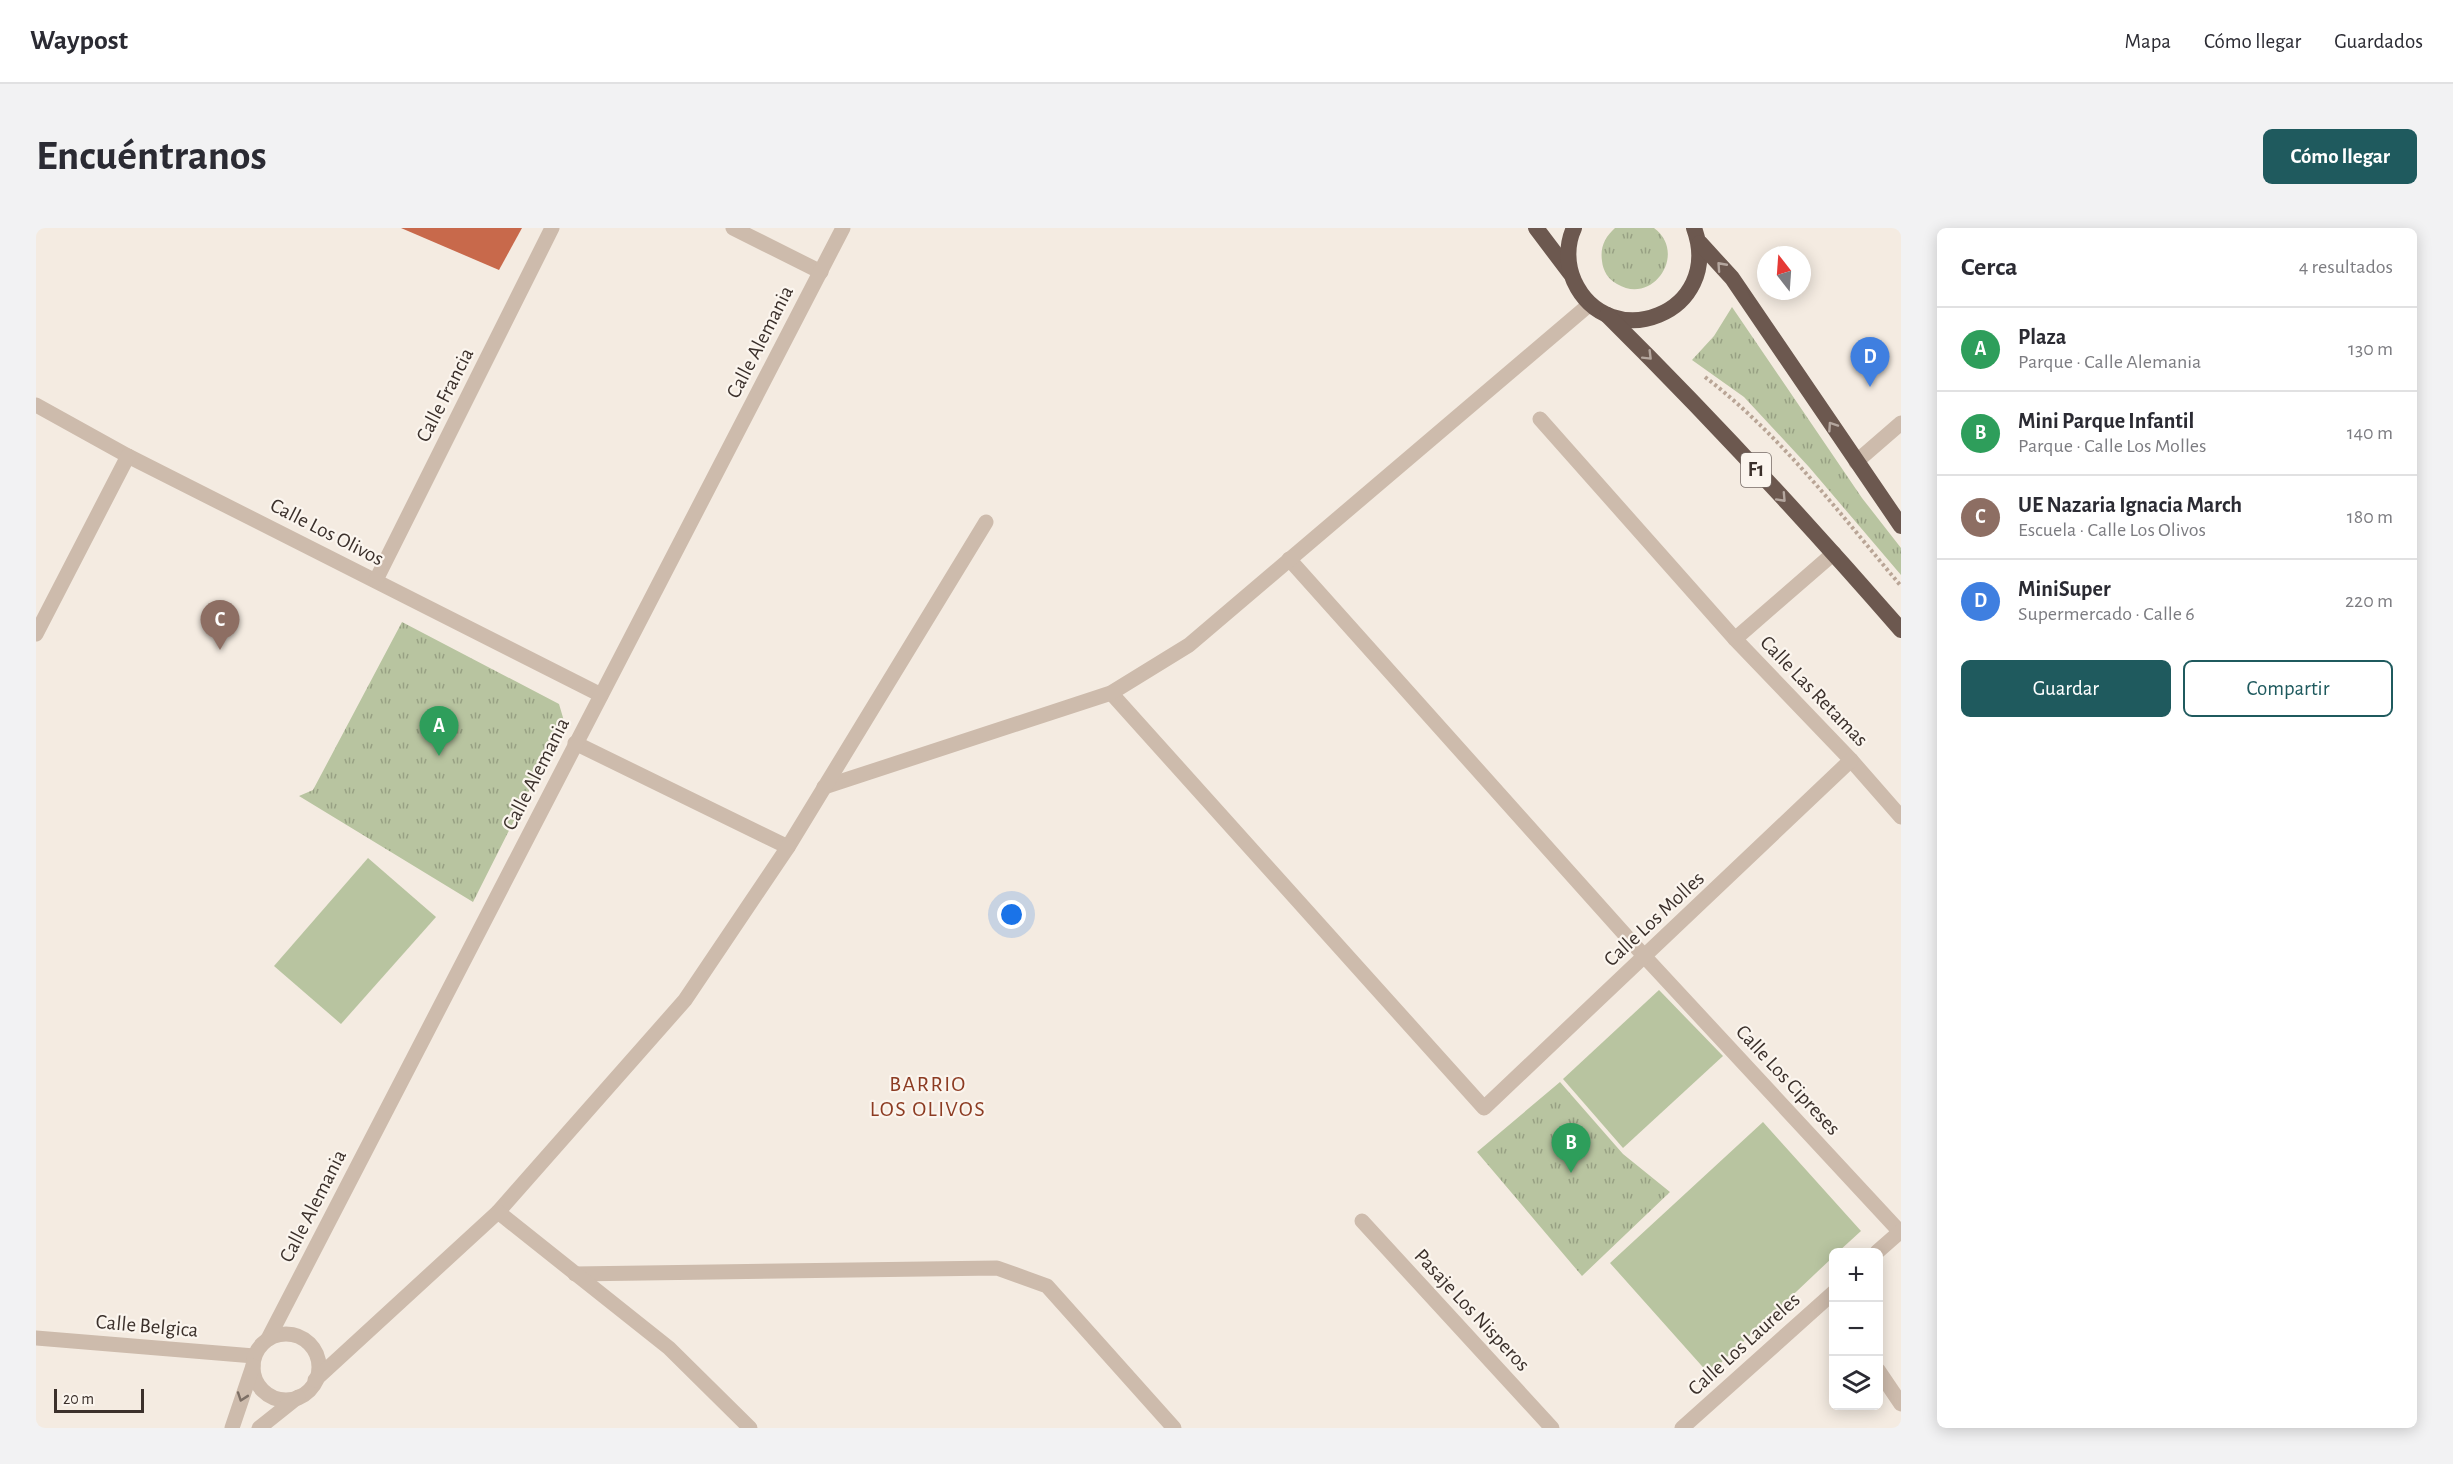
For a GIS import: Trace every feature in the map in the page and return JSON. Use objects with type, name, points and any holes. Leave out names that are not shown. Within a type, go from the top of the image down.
[{"type":"highway","name":"F1","points":[[1536,228],[1571,274],[1578,290],[1590,304],[1607,315],[1663,370],[1834,553],[1901,630]]},
{"type":"highway","name":"F1","points":[[1571,274],[1568,252],[1574,228]]},
{"type":"highway","name":"F1","points":[[1607,315],[1627,320],[1647,319],[1666,312],[1683,300],[1694,283],[1700,263],[1697,236]]},
{"type":"highway","name":"F1","points":[[1697,236],[1731,278],[1901,526]]},
{"type":"street","name":"Calle Francia","points":[[376,580],[552,228]]},
{"type":"street","points":[[732,228],[821,272]]},
{"type":"street","name":"Calle Alemania","points":[[267,1339],[843,228]]},
{"type":"street","points":[[824,787],[1112,693],[1189,645],[1590,304]]},
{"type":"street","name":"Calle Los Olivos","points":[[36,405],[128,456],[601,695]]},
{"type":"street","points":[[1540,419],[1736,639]]},
{"type":"street","points":[[1856,462],[1901,423]]},
{"type":"street","points":[[36,634],[128,456]]},
{"type":"street","points":[[259,1428],[305,1392],[315,1380],[498,1212],[685,1000],[788,847],[986,522]]},
{"type":"street","name":"Calle Las Retamas","points":[[1834,553],[1736,639],[1851,760],[1901,817]]},
{"type":"street","name":"Calle Los Cipreses","points":[[1289,559],[1645,957],[1900,1232]]},
{"type":"street","name":"Calle Los Molles","points":[[1112,693],[1484,1108],[1851,760]]},
{"type":"street","points":[[575,743],[788,847]]},
{"type":"street","points":[[498,1212],[669,1348],[750,1428]]},
{"type":"street","name":"Pasaje Los Nisperos","points":[[1362,1221],[1552,1428]]},
{"type":"street","points":[[1882,1248],[1900,1232]]},
{"type":"street","points":[[575,1274],[997,1268],[1047,1286],[1174,1428]]},
{"type":"street","name":"Calle Los Laureles","points":[[1682,1428],[1829,1300]]},
{"type":"street","points":[[232,1428],[254,1361],[267,1339],[288,1334],[307,1342],[318,1360],[315,1380]]},
{"type":"street","name":"Calle Belgica","points":[[36,1338],[254,1361]]},
{"type":"street","points":[[254,1361],[258,1383],[271,1396],[280,1399],[298,1397]]},
{"type":"street","points":[[1883,1377],[1901,1404]]},
{"type":"path","points":[[1697,371],[1738,403],[1815,484],[1901,586]]},
{"type":"green space","points":[[1615,228],[1654,228],[1664,238],[1668,250],[1667,263],[1662,274],[1653,283],[1643,288],[1630,289],[1617,284],[1606,274],[1602,251],[1608,235]]},
{"type":"green space","points":[[1732,307],[1862,498],[1901,548],[1901,575],[1809,467],[1744,397],[1692,360],[1714,336]]},
{"type":"green space","points":[[402,622],[559,704],[564,721],[473,902],[299,796],[313,790]]},
{"type":"green space","points":[[368,858],[436,917],[341,1024],[274,966]]},
{"type":"green space","points":[[1659,990],[1723,1056],[1623,1148],[1563,1079]]},
{"type":"green space","points":[[1560,1082],[1623,1154],[1670,1192],[1582,1276],[1477,1152]]},
{"type":"green space","points":[[1763,1122],[1861,1231],[1842,1248],[1829,1248],[1829,1261],[1709,1374],[1610,1263]]},
{"type":"building","points":[[401,228],[522,228],[499,270]]},
{"type":"place","name":"MiniSuper","points":[[1870,387]]},
{"type":"place","name":"UE Nazaria Ignacia March","points":[[220,650]]},
{"type":"place","name":"Plaza","points":[[439,756]]},
{"type":"place","name":"Mini Parque Infantil","points":[[1571,1173]]},
{"type":"district","name":"BARRIO LOS OLIVOS","points":[[928,1096]]}]
